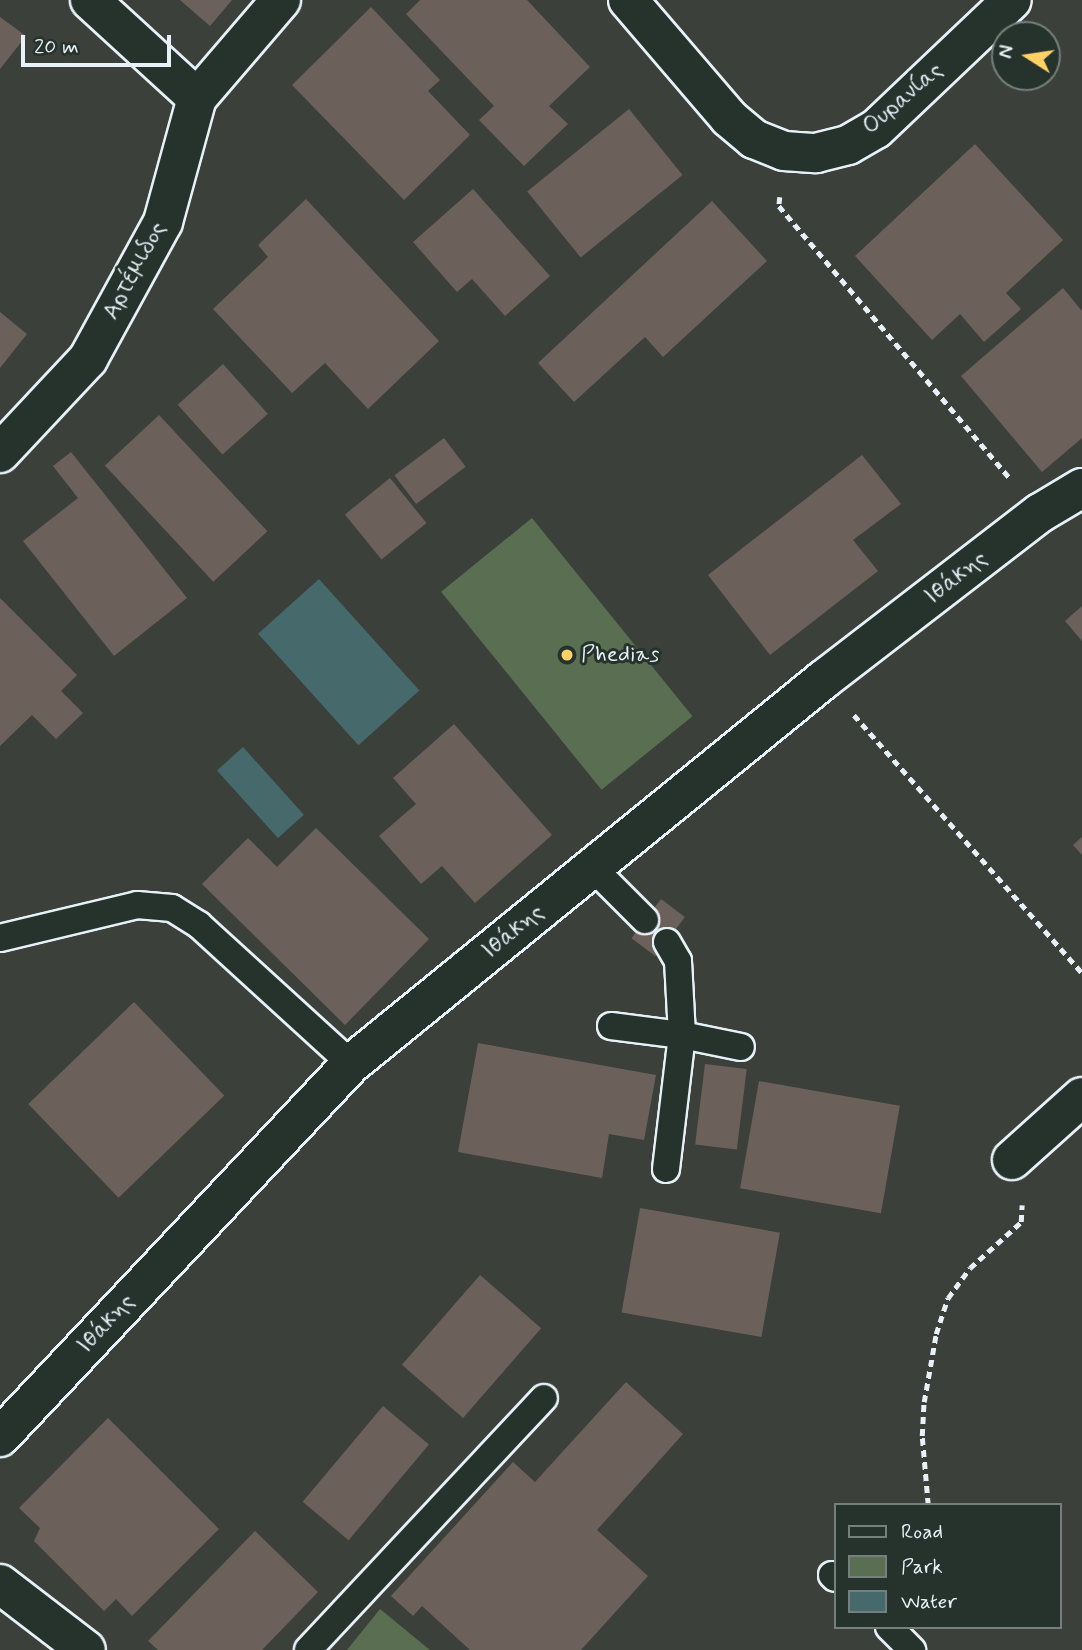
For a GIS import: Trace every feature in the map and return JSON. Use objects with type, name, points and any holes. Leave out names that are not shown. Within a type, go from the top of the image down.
[{"type":"street","points":[[90,0],[197,98]]},
{"type":"street","name":"Αρτέμιδος","points":[[0,453],[89,359],[163,222],[197,98],[281,0]]},
{"type":"street","name":"Ουρανίας","points":[[628,0],[729,118],[754,139],[784,151],[816,153],[848,145],[876,129],[1012,0]]},
{"type":"street","name":"Ιθάκης","points":[[0,1437],[351,1064],[823,681],[1040,513],[1082,488]]},
{"type":"street","points":[[1012,1160],[1082,1097]]},
{"type":"street","points":[[0,1584],[86,1650]]},
{"type":"lane","points":[[593,867],[645,920]]},
{"type":"lane","points":[[0,938],[136,905],[172,908],[199,925],[351,1064]]},
{"type":"lane","points":[[666,1169],[682,1034],[678,961],[667,942]]},
{"type":"lane","points":[[611,1026],[682,1034],[741,1047]]},
{"type":"lane","points":[[308,1650],[544,1398]]},
{"type":"lane","points":[[891,1629],[912,1650]]},
{"type":"path","points":[[784,151],[779,206],[1040,513]]},
{"type":"path","points":[[823,681],[1082,973]]},
{"type":"path","points":[[928,1503],[922,1436],[924,1402],[936,1334],[948,1298],[970,1268],[1021,1222],[1023,1189],[1012,1160]]},
{"type":"green space","name":"Phedias","points":[[532,518],[692,716],[602,790],[441,592]]},
{"type":"green space","points":[[380,1609],[430,1650],[347,1650]]},
{"type":"water","points":[[319,579],[419,690],[358,745],[258,634]]},
{"type":"water","points":[[243,747],[304,815],[278,838],[217,770]]},
{"type":"building","points":[[180,0],[232,0],[210,26]]},
{"type":"building","points":[[420,0],[527,0],[590,67],[549,106],[568,124],[524,166],[479,120],[494,106],[406,14]]},
{"type":"building","points":[[371,7],[440,80],[428,91],[470,135],[404,200],[292,85]]},
{"type":"building","points":[[0,17],[26,36],[0,69]]},
{"type":"building","points":[[629,109],[682,175],[581,257],[527,191]]},
{"type":"building","points":[[975,144],[1063,240],[1006,293],[1021,309],[984,342],[960,314],[932,340],[855,256]]},
{"type":"building","points":[[473,189],[550,276],[505,316],[472,279],[457,292],[413,242]]},
{"type":"building","points":[[306,199],[439,341],[368,409],[325,363],[292,393],[213,309],[268,257],[258,245]]},
{"type":"building","points":[[712,201],[767,261],[663,357],[645,337],[574,402],[538,363]]},
{"type":"building","points":[[1063,288],[1082,311],[1082,438],[1042,472],[961,376]]},
{"type":"building","points":[[0,312],[27,334],[0,368]]},
{"type":"building","points":[[223,364],[268,414],[222,455],[178,405]]},
{"type":"building","points":[[159,415],[267,531],[213,582],[105,465]]},
{"type":"building","points":[[444,438],[466,467],[416,504],[394,475]]},
{"type":"building","points":[[71,452],[187,598],[114,656],[23,541],[78,498],[53,466]]},
{"type":"building","points":[[862,455],[901,504],[853,540],[878,571],[770,655],[708,575]]},
{"type":"building","points":[[390,478],[427,523],[381,560],[345,515]]},
{"type":"building","points":[[0,598],[77,675],[61,691],[83,713],[56,739],[32,715],[0,746]]},
{"type":"building","points":[[1082,606],[1082,641],[1065,621]]},
{"type":"building","points":[[454,724],[552,835],[475,903],[442,866],[421,884],[379,836],[416,804],[393,778]]},
{"type":"building","points":[[316,828],[429,939],[345,1025],[202,884],[248,838],[277,867]]},
{"type":"building","points":[[1082,837],[1082,855],[1073,845]]},
{"type":"building","points":[[661,899],[685,917],[655,956],[632,938]]},
{"type":"building","points":[[134,1002],[224,1096],[119,1198],[28,1104]]},
{"type":"building","points":[[478,1043],[656,1075],[644,1140],[609,1134],[602,1178],[458,1152]]},
{"type":"building","points":[[705,1064],[747,1069],[737,1150],[695,1144]]},
{"type":"building","points":[[759,1081],[900,1106],[881,1213],[740,1188]]},
{"type":"building","points":[[640,1208],[780,1233],[761,1337],[622,1312]]},
{"type":"building","points":[[480,1275],[541,1328],[463,1418],[402,1365]]},
{"type":"building","points":[[626,1382],[683,1434],[597,1530],[648,1576],[581,1650],[470,1650],[422,1606],[413,1616],[391,1596],[513,1462],[535,1482]]},
{"type":"building","points":[[383,1406],[429,1445],[349,1540],[303,1502]]},
{"type":"building","points":[[108,1418],[219,1529],[132,1616],[116,1599],[104,1611],[34,1541],[40,1528],[19,1508]]},
{"type":"building","points":[[255,1531],[318,1592],[262,1650],[158,1650],[148,1641]]},
{"type":"place","name":"Phedias","points":[[567,655]]}]
